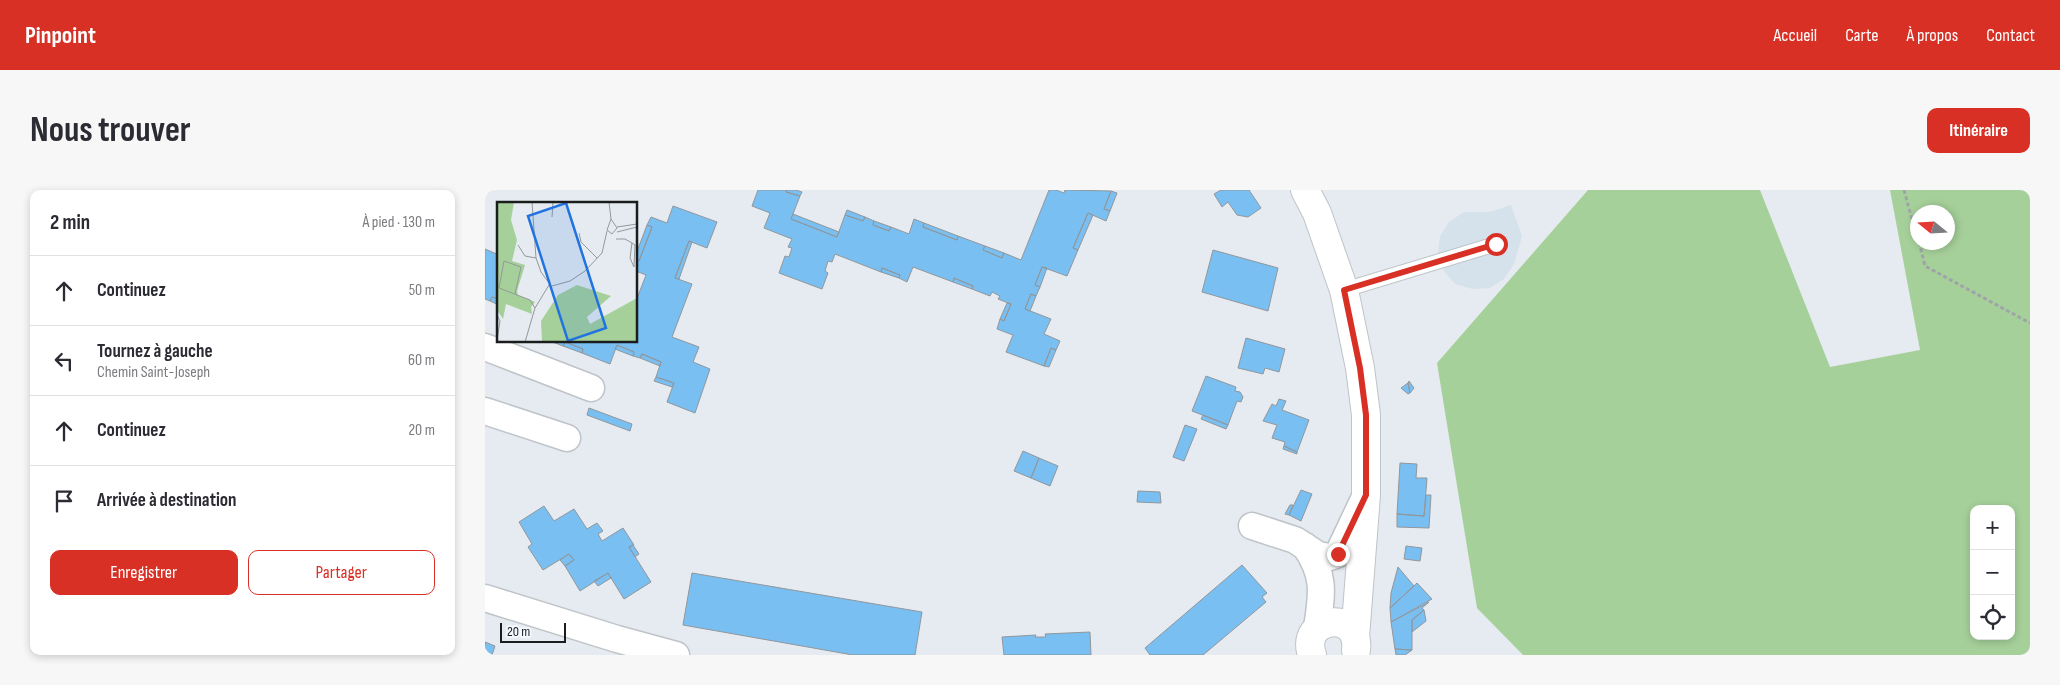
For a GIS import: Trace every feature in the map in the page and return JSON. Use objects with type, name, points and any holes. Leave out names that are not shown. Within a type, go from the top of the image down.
[{"type":"main road","points":[[1305,190],[1317,213],[1344,290],[1355,339],[1366,415],[1366,495],[1361,542],[1359,602],[1346,641],[1310,640],[1312,655]]},
{"type":"street","points":[[485,347],[591,388]]},
{"type":"street","points":[[485,411],[567,438]]},
{"type":"street","points":[[1252,526],[1295,540],[1317,555],[1330,557],[1338,554],[1366,495]]},
{"type":"street","points":[[1305,546],[1315,563],[1322,588],[1346,641]]},
{"type":"street","points":[[485,598],[617,640],[676,655]]},
{"type":"lane","points":[[1344,290],[1496,244]]},
{"type":"path","points":[[1904,190],[1910,212]]},
{"type":"path","points":[[1921,250],[1925,266],[2030,323]]},
{"type":"shaded area","points":[[1511,205],[1522,236],[1514,264],[1504,279],[1490,288],[1473,289],[1455,284],[1444,271],[1438,254],[1440,236],[1449,222],[1464,212],[1490,212]]},
{"type":"green space","points":[[1588,190],[1760,190],[1830,367],[1920,350],[1890,190],[2030,190],[2030,655],[1523,655],[1477,608],[1437,363]]},
{"type":"building","points":[[758,190],[787,190],[786,192],[800,196],[791,219],[837,237],[845,215],[863,221],[865,217],[874,221],[873,225],[889,231],[891,227],[909,234],[914,219],[924,223],[923,227],[957,240],[958,236],[985,246],[983,250],[1002,258],[1004,253],[1021,260],[1049,190],[1064,193],[1065,190],[1111,191],[1104,209],[1110,211],[1106,221],[1088,213],[1073,248],[1078,250],[1067,276],[1042,267],[1035,285],[1040,287],[1036,296],[1031,294],[1025,309],[1051,319],[1044,334],[1060,341],[1056,350],[1051,348],[1044,366],[1006,352],[1013,335],[997,329],[1000,319],[1004,321],[1011,304],[998,299],[1000,296],[992,292],[990,296],[972,289],[973,286],[954,278],[953,282],[913,267],[907,282],[899,278],[900,275],[882,268],[881,272],[835,254],[832,262],[828,261],[825,271],[828,273],[822,289],[779,273],[785,256],[789,257],[792,248],[788,247],[792,239],[764,228],[770,213],[752,206]]},
{"type":"building","points":[[787,190],[802,192],[800,196],[786,192]]},
{"type":"building","points":[[1221,190],[1249,190],[1261,208],[1248,217],[1237,215],[1228,202],[1222,207],[1214,194]]},
{"type":"building","points":[[1111,191],[1117,193],[1110,211],[1104,209]]},
{"type":"building","points":[[673,206],[717,222],[707,248],[689,241],[675,278],[692,284],[672,337],[699,347],[693,362],[710,369],[695,413],[667,402],[674,383],[656,377],[661,362],[642,354],[640,358],[633,356],[634,352],[617,345],[610,364],[582,353],[583,349],[565,342],[637,342],[637,298],[646,275],[637,271],[637,260],[639,261],[652,227],[647,225],[651,217],[667,223]]},
{"type":"building","points":[[847,210],[865,217],[863,221],[845,215]]},
{"type":"building","points":[[1088,213],[1093,215],[1078,250],[1073,248]]},
{"type":"building","points":[[793,214],[839,232],[837,237],[791,219]]},
{"type":"building","points":[[874,221],[891,227],[889,231],[873,225]]},
{"type":"building","points":[[924,223],[958,236],[957,240],[923,227]]},
{"type":"building","points":[[647,225],[652,227],[639,261],[637,260],[637,251]]},
{"type":"building","points":[[689,241],[692,242],[679,279],[675,278]]},
{"type":"building","points":[[985,246],[1004,253],[1002,258],[983,250]]},
{"type":"building","points":[[485,249],[497,254],[497,298],[492,297],[490,301],[485,299]]},
{"type":"building","points":[[1213,250],[1278,268],[1268,311],[1202,292]]},
{"type":"building","points":[[1042,267],[1047,268],[1040,287],[1035,285]]},
{"type":"building","points":[[882,268],[900,275],[899,278],[881,272]]},
{"type":"building","points":[[954,278],[973,286],[972,289],[953,282]]},
{"type":"building","points":[[1031,294],[1036,296],[1030,311],[1025,309]]},
{"type":"building","points":[[492,297],[497,298],[497,304],[490,301]]},
{"type":"building","points":[[1007,303],[1011,304],[1004,321],[1000,319]]},
{"type":"building","points":[[1246,338],[1285,349],[1279,372],[1265,368],[1263,374],[1238,368]]},
{"type":"building","points":[[553,342],[565,342],[563,346]]},
{"type":"building","points":[[565,342],[583,349],[582,353],[563,346]]},
{"type":"building","points":[[617,345],[634,352],[633,356],[615,349]]},
{"type":"building","points":[[1051,348],[1056,350],[1049,367],[1044,366]]},
{"type":"building","points":[[642,354],[661,362],[660,366],[640,358]]},
{"type":"building","points":[[1206,376],[1236,387],[1235,391],[1240,392],[1243,397],[1241,402],[1237,401],[1228,425],[1192,411]]},
{"type":"building","points":[[656,377],[674,383],[672,387],[654,381]]},
{"type":"building","points":[[1409,381],[1414,388],[1410,393],[1408,383]]},
{"type":"building","points":[[1408,383],[1410,393],[1408,394],[1401,388]]},
{"type":"building","points":[[1279,399],[1286,401],[1282,410],[1309,420],[1297,452],[1284,446],[1285,442],[1272,438],[1277,425],[1263,421],[1272,404],[1276,406]]},
{"type":"building","points":[[589,408],[632,424],[630,431],[587,415]]},
{"type":"building","points":[[1203,415],[1228,425],[1226,429],[1201,419]]},
{"type":"building","points":[[1185,425],[1197,429],[1184,461],[1173,457]]},
{"type":"building","points":[[1284,446],[1297,452],[1297,454],[1283,449]]},
{"type":"building","points":[[1023,451],[1039,458],[1031,478],[1014,471]]},
{"type":"building","points":[[1039,458],[1058,466],[1050,486],[1031,478]]},
{"type":"building","points":[[1400,463],[1417,464],[1416,478],[1427,478],[1424,516],[1397,514]]},
{"type":"building","points":[[1301,490],[1312,494],[1301,521],[1289,515]]},
{"type":"building","points":[[1138,491],[1160,492],[1161,503],[1137,502]]},
{"type":"building","points":[[1426,495],[1431,495],[1429,528],[1397,527],[1397,514],[1424,516]]},
{"type":"building","points":[[1290,505],[1293,505],[1289,515],[1285,514]]},
{"type":"building","points":[[544,506],[554,521],[574,509],[587,529],[597,523],[603,531],[598,534],[602,541],[623,528],[634,545],[629,547],[651,582],[624,599],[608,573],[580,591],[565,566],[574,560],[569,554],[543,570],[528,547],[532,544],[519,522]]},
{"type":"building","points":[[633,545],[639,554],[635,557],[629,547]]},
{"type":"building","points":[[1406,546],[1422,548],[1420,561],[1404,559]]},
{"type":"building","points":[[569,554],[574,560],[565,566],[560,560]]},
{"type":"building","points":[[1242,565],[1267,593],[1262,597],[1266,602],[1203,655],[1150,655],[1145,648]]},
{"type":"building","points":[[1398,567],[1414,586],[1390,608],[1391,593]]},
{"type":"building","points":[[608,573],[611,578],[598,586],[594,581]]},
{"type":"building","points":[[692,573],[922,612],[915,655],[853,655],[683,625]]},
{"type":"building","points":[[1417,583],[1432,599],[1391,622],[1390,608]]},
{"type":"building","points":[[1429,602],[1422,608],[1424,610],[1412,620],[1412,650],[1395,649],[1391,622]]},
{"type":"building","points":[[1424,610],[1426,621],[1412,632],[1412,620]]},
{"type":"building","points":[[1090,632],[1091,655],[1004,655],[1002,637],[1036,635],[1035,637],[1046,637],[1045,634]]},
{"type":"building","points":[[485,642],[495,646],[492,655],[485,655]]},
{"type":"building","points":[[1395,649],[1412,650],[1405,655],[1396,655]]},
{"type":"route","points":[[1338,554],[1366,495],[1366,415],[1360,368],[1344,290],[1496,244]]}]
